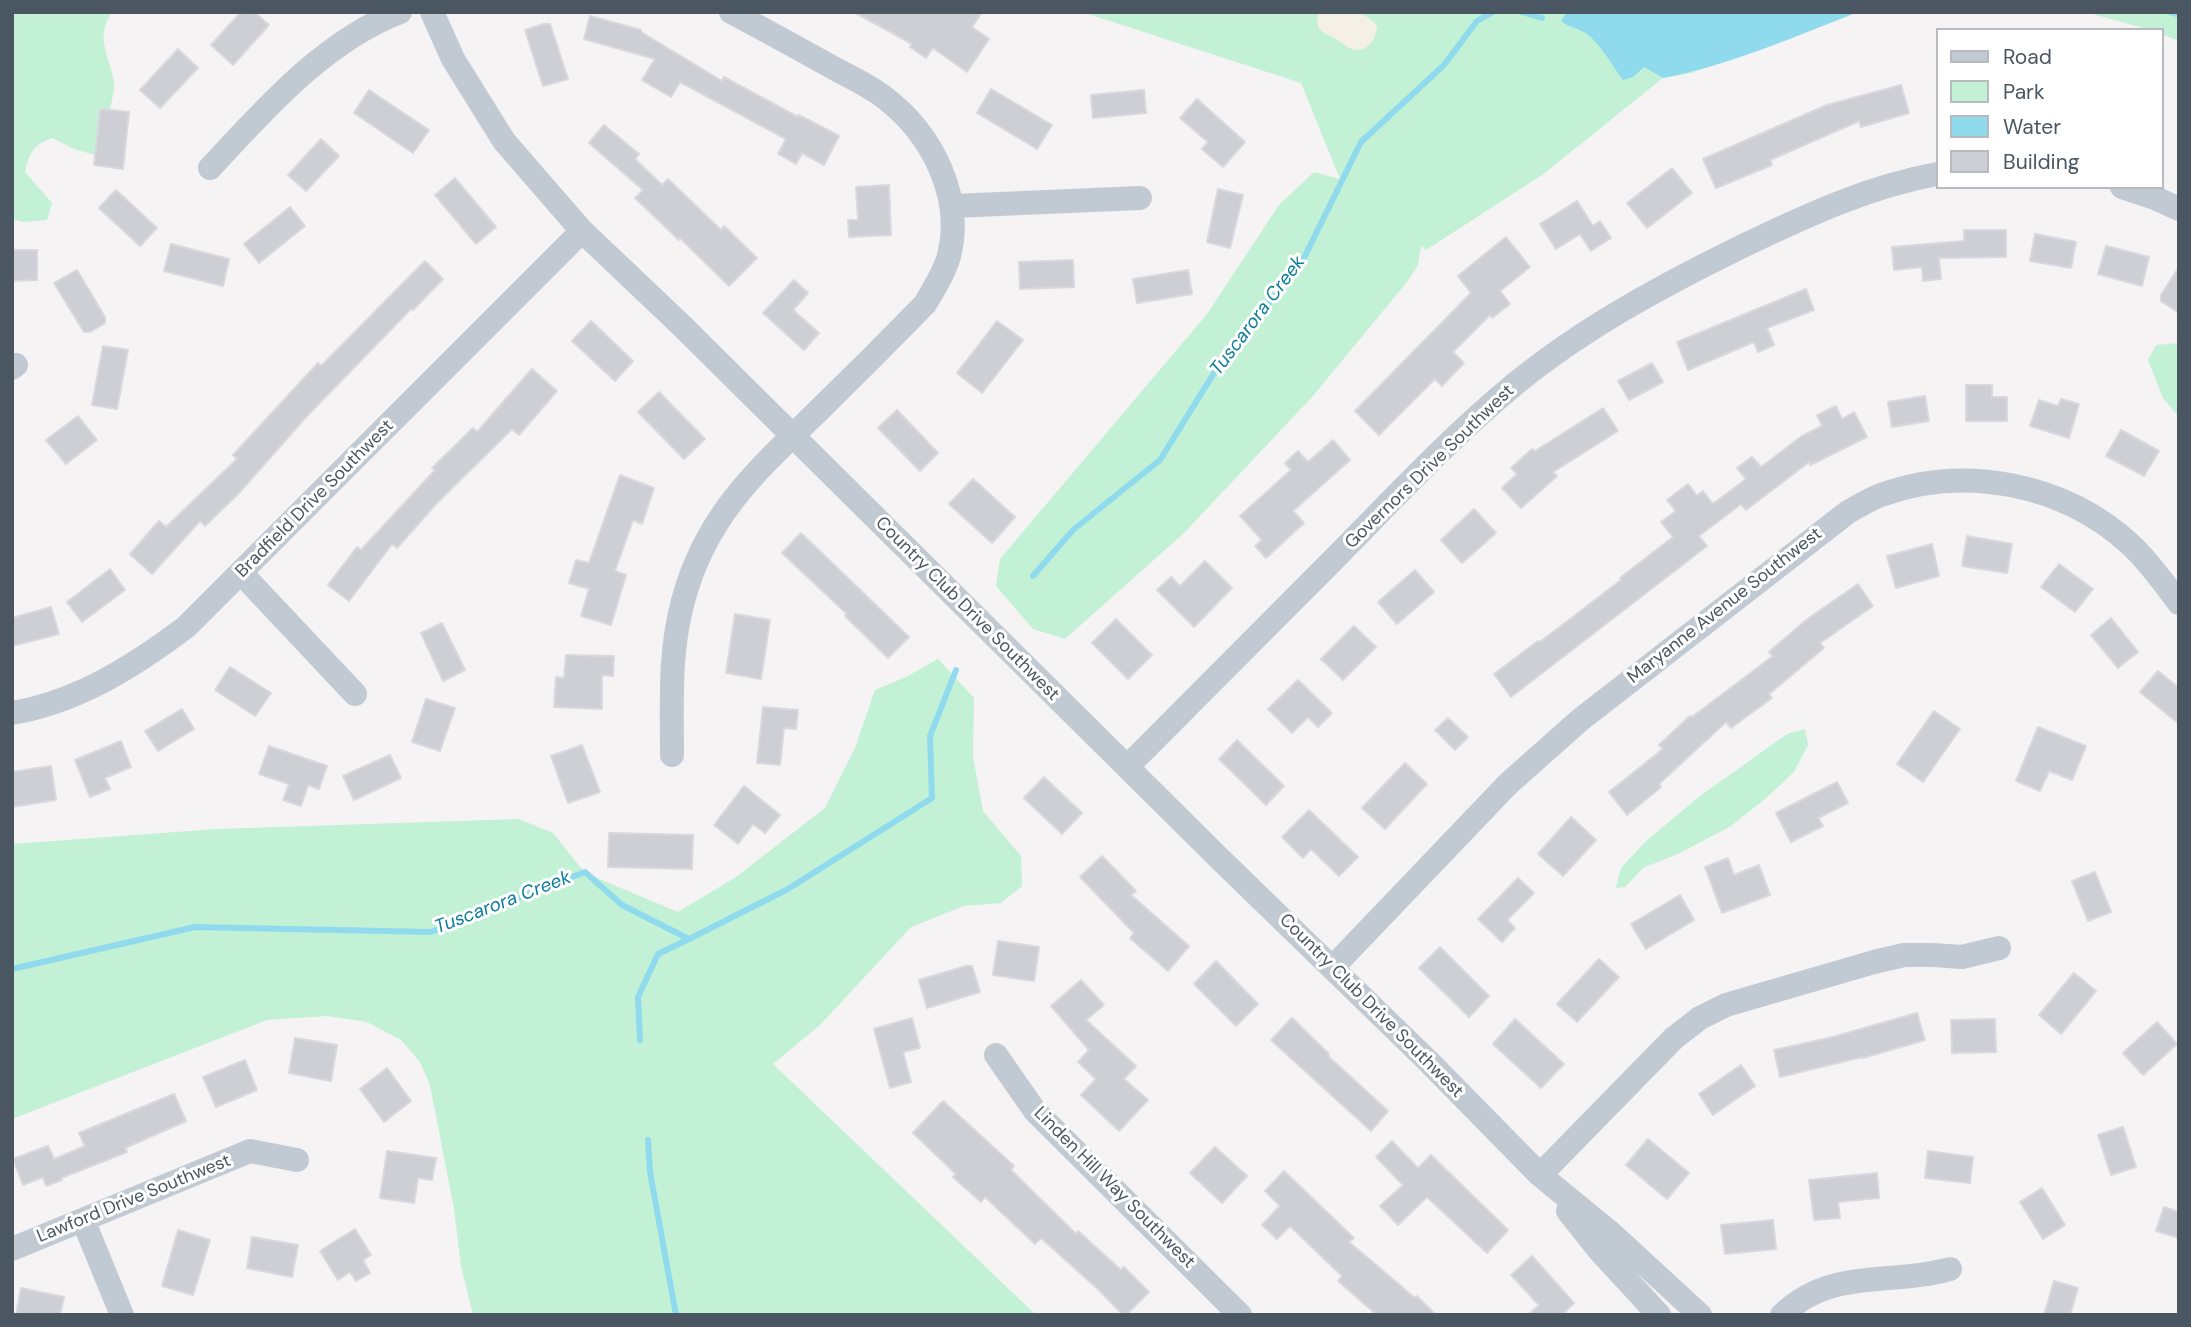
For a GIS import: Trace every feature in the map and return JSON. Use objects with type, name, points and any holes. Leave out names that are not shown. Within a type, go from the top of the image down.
[{"type":"street","points":[[209,168],[263,111],[333,48],[400,12]]},
{"type":"street","name":"Country Club Drive Southwest","points":[[432,12],[453,59],[504,141],[582,231],[680,324],[1333,967],[1540,1175],[1631,1251],[1700,1315]]},
{"type":"street","points":[[672,754],[671,677],[683,600],[699,557],[719,516],[750,477],[925,304],[938,283],[948,258],[953,233],[953,206],[940,167],[925,138],[908,117],[883,96],[731,12]]},
{"type":"street","name":"Governors Drive Southwest","points":[[1127,767],[1431,460],[1515,384],[1595,326],[1681,276],[1786,225],[1871,190],[1936,174]]},
{"type":"street","points":[[2128,189],[2179,209]]},
{"type":"street","points":[[953,206],[1140,198]]},
{"type":"street","name":"Bradfield Drive Southwest","points":[[12,713],[29,710],[94,687],[145,658],[186,627],[242,574],[582,231]]},
{"type":"street","name":"Maryanne Avenue Southwest","points":[[1333,967],[1508,784],[1580,720],[1848,512],[1881,495],[1917,485],[1976,481],[2011,485],[2059,499],[2094,517],[2130,545],[2179,603]]},
{"type":"street","points":[[242,574],[355,694]]},
{"type":"street","points":[[1540,1175],[1674,1038],[1700,1018],[1726,1005],[1904,955],[1962,957],[1998,948]]},
{"type":"street","name":"Linden Hill Way Southwest","points":[[996,1055],[1035,1111],[1240,1315]]},
{"type":"street","name":"Lawford Drive Southwest","points":[[12,1249],[250,1152],[297,1160]]},
{"type":"street","name":"Country Club Drive Southwest","points":[[1540,1175],[1599,1251],[1659,1315]]},
{"type":"street","points":[[83,1220],[122,1315]]},
{"type":"street","points":[[1782,1315],[1791,1306],[1829,1286],[1871,1278],[1914,1277],[1950,1269]]},
{"type":"green space","points":[[12,12],[112,12],[107,20],[104,36],[114,89],[110,110],[100,109],[95,155],[74,149],[52,138],[36,147],[27,165],[25,172],[52,203],[47,220],[23,222],[12,219]]},
{"type":"green space","points":[[1082,12],[1858,12],[1691,73],[1663,78],[1542,175],[1426,250],[1421,246],[1418,265],[1407,282],[1312,397],[1184,533],[1065,639],[1033,629],[996,586],[1000,559],[1207,314],[1279,205],[1314,172],[1340,179],[1301,83]]},
{"type":"green space","points":[[2085,12],[2179,12],[2179,41],[2163,35],[2163,28],[2144,28]]},
{"type":"green space","points":[[2179,343],[2179,417],[2163,398],[2148,360],[2156,345]]},
{"type":"green space","points":[[938,659],[974,698],[973,757],[983,811],[1021,856],[1022,886],[1001,903],[964,906],[911,927],[821,1024],[773,1064],[1036,1315],[473,1315],[461,1266],[454,1209],[430,1085],[420,1062],[401,1040],[367,1022],[327,1016],[267,1020],[12,1119],[12,844],[217,829],[519,819],[553,833],[585,873],[678,912],[736,877],[825,808],[855,748],[875,690]]},
{"type":"green space","points":[[1805,729],[1808,745],[1794,772],[1766,798],[1731,826],[1680,853],[1643,868],[1625,887],[1616,888],[1621,868],[1645,842],[1700,796],[1787,734]]},
{"type":"sand","points":[[1319,12],[1351,12],[1367,17],[1377,27],[1374,38],[1363,49],[1347,47],[1320,30],[1317,22]]},
{"type":"water","points":[[1567,12],[1858,12],[1762,50],[1713,66],[1663,78],[1644,67],[1633,77],[1623,80],[1592,39],[1561,21]]},
{"type":"building","points":[[241,12],[254,12],[269,25],[233,65],[211,45]]},
{"type":"building","points":[[854,12],[982,12],[972,27],[989,39],[967,72],[933,48],[926,58],[910,47],[912,44]]},
{"type":"building","points":[[590,16],[641,30],[722,81],[724,77],[839,136],[824,165],[802,153],[796,164],[778,154],[786,139],[680,82],[671,97],[642,80],[655,59],[584,39]]},
{"type":"building","points":[[550,24],[568,79],[543,86],[525,30]]},
{"type":"building","points":[[178,49],[198,68],[160,108],[140,90]]},
{"type":"building","points":[[1901,85],[1909,113],[1861,127],[1859,121],[1770,160],[1772,165],[1716,188],[1703,159],[1827,105]]},
{"type":"building","points":[[991,89],[1052,125],[1037,149],[977,113]]},
{"type":"building","points":[[369,90],[429,130],[413,153],[354,113]]},
{"type":"building","points":[[1144,90],[1146,113],[1093,118],[1091,95]]},
{"type":"building","points":[[1197,99],[1245,142],[1223,167],[1202,149],[1208,142],[1180,118]]},
{"type":"building","points":[[100,109],[129,112],[123,169],[94,165]]},
{"type":"building","points":[[604,125],[639,154],[635,159],[662,185],[668,179],[721,230],[724,226],[757,258],[729,286],[635,198],[643,190],[589,143]]},
{"type":"building","points":[[321,139],[339,156],[306,191],[288,175]]},
{"type":"building","points":[[1672,168],[1692,193],[1647,228],[1627,203]]},
{"type":"building","points":[[455,178],[496,227],[476,244],[435,195]]},
{"type":"building","points":[[889,185],[891,235],[849,237],[848,220],[858,220],[856,187]]},
{"type":"building","points":[[1218,189],[1243,195],[1230,248],[1207,242]]},
{"type":"building","points":[[116,190],[157,228],[140,246],[99,208]]},
{"type":"building","points":[[1577,201],[1593,226],[1600,221],[1611,238],[1591,251],[1580,234],[1556,249],[1540,224]]},
{"type":"building","points":[[290,207],[305,226],[259,263],[244,244]]},
{"type":"building","points":[[1964,230],[2006,230],[2006,257],[1939,258],[1941,279],[1923,281],[1922,267],[1894,270],[1892,247],[1964,241]]},
{"type":"building","points":[[2035,234],[2076,242],[2071,268],[2030,261]]},
{"type":"building","points":[[1506,237],[1530,267],[1500,291],[1510,304],[1492,318],[1490,315],[1453,352],[1464,363],[1442,386],[1435,379],[1379,435],[1355,411],[1471,293],[1458,276]]},
{"type":"building","points":[[171,244],[229,259],[223,286],[164,271]]},
{"type":"building","points":[[2106,246],[2149,257],[2142,286],[2098,274]]},
{"type":"building","points":[[12,250],[37,250],[37,280],[12,281]]},
{"type":"building","points":[[1073,260],[1074,287],[1020,289],[1019,262]]},
{"type":"building","points":[[425,261],[443,279],[306,417],[239,493],[205,526],[200,521],[152,574],[130,554],[159,521],[166,527],[237,459],[233,455],[318,363],[321,366]]},
{"type":"building","points":[[2179,267],[2179,313],[2161,301],[2161,295]]},
{"type":"building","points":[[77,270],[105,317],[105,323],[90,332],[84,332],[54,283]]},
{"type":"building","points":[[1188,270],[1192,294],[1137,303],[1133,279]]},
{"type":"building","points":[[794,280],[808,293],[793,310],[819,333],[804,350],[763,313]]},
{"type":"building","points":[[1806,289],[1814,310],[1767,328],[1774,345],[1758,352],[1754,342],[1688,370],[1677,342]]},
{"type":"building","points":[[591,321],[633,361],[615,381],[572,341]]},
{"type":"building","points":[[997,321],[1023,340],[982,393],[957,373]]},
{"type":"building","points":[[103,346],[128,350],[117,409],[92,405]]},
{"type":"building","points":[[1652,363],[1663,382],[1629,400],[1618,381]]},
{"type":"building","points":[[532,369],[557,391],[519,435],[512,429],[435,505],[397,548],[392,544],[349,601],[328,585],[357,547],[361,550],[435,470],[432,468],[473,428],[477,432]]},
{"type":"building","points":[[1966,385],[1992,385],[1992,397],[2007,397],[2007,421],[1966,421]]},
{"type":"building","points":[[659,392],[705,439],[684,459],[638,412]]},
{"type":"building","points":[[1925,396],[1929,421],[1892,427],[1888,402]]},
{"type":"building","points":[[2061,399],[2079,404],[2069,438],[2030,426],[2039,400],[2058,406]]},
{"type":"building","points":[[1836,406],[1842,419],[1854,412],[1867,437],[1810,465],[1809,462],[1746,510],[1741,504],[1699,536],[1707,546],[1511,697],[1494,674],[1540,642],[1673,537],[1661,522],[1676,511],[1667,500],[1688,484],[1697,496],[1703,491],[1713,504],[1746,479],[1737,468],[1752,457],[1761,467],[1802,436],[1822,426],[1817,415]]},
{"type":"building","points":[[1603,408],[1618,431],[1553,472],[1557,476],[1521,508],[1502,488],[1517,474],[1511,468],[1532,449],[1535,451]]},
{"type":"building","points":[[897,410],[938,453],[920,471],[878,428]]},
{"type":"building","points":[[78,416],[97,440],[66,464],[46,440]]},
{"type":"building","points":[[2121,430],[2159,451],[2144,476],[2106,456]]},
{"type":"building","points":[[1333,440],[1350,460],[1293,511],[1304,523],[1266,558],[1255,546],[1262,540],[1240,516],[1291,470],[1285,463],[1298,451],[1308,462]]},
{"type":"building","points":[[620,475],[654,488],[642,524],[633,520],[615,571],[626,575],[611,625],[581,616],[589,589],[569,583],[576,560],[589,563]]},
{"type":"building","points":[[973,479],[1015,517],[992,543],[949,504]]},
{"type":"building","points":[[1474,509],[1496,533],[1462,563],[1441,540]]},
{"type":"building","points":[[801,533],[909,637],[888,658],[845,616],[847,614],[782,553]]},
{"type":"building","points":[[1967,536],[2012,544],[2007,573],[1962,566]]},
{"type":"building","points":[[1932,544],[1939,576],[1896,588],[1887,556]]},
{"type":"building","points":[[1205,561],[1232,588],[1194,627],[1157,590],[1171,577],[1180,586]]},
{"type":"building","points":[[2059,564],[2093,589],[2075,612],[2041,587]]},
{"type":"building","points":[[110,569],[125,590],[82,622],[67,602]]},
{"type":"building","points":[[1415,570],[1434,592],[1397,624],[1378,602]]},
{"type":"building","points":[[1858,584],[1873,606],[1820,643],[1824,648],[1769,694],[1772,698],[1731,728],[1726,722],[1659,784],[1661,787],[1627,815],[1609,792],[1663,749],[1659,745],[1690,716],[1773,656],[1769,652],[1806,620]]},
{"type":"building","points":[[51,607],[59,634],[12,646],[12,618]]},
{"type":"building","points":[[735,614],[770,620],[761,679],[726,673]]},
{"type":"building","points":[[2111,618],[2138,652],[2118,668],[2091,635]]},
{"type":"building","points":[[1116,619],[1152,655],[1128,679],[1092,643]]},
{"type":"building","points":[[442,623],[465,670],[443,681],[421,633]]},
{"type":"building","points":[[1354,626],[1376,647],[1343,680],[1321,659]]},
{"type":"building","points":[[566,655],[614,656],[613,676],[602,675],[602,709],[554,707],[556,677],[564,678]]},
{"type":"building","points":[[230,667],[271,693],[255,716],[215,690]]},
{"type":"building","points":[[2158,671],[2179,688],[2179,724],[2140,692]]},
{"type":"building","points":[[1298,680],[1332,713],[1318,727],[1308,717],[1292,733],[1268,709]]},
{"type":"building","points":[[426,699],[455,708],[440,751],[412,742]]},
{"type":"building","points":[[763,707],[798,710],[796,729],[784,728],[780,765],[757,763]]},
{"type":"building","points":[[182,709],[194,729],[158,751],[145,731]]},
{"type":"building","points":[[1934,711],[1960,729],[1923,782],[1897,764]]},
{"type":"building","points":[[1448,718],[1468,737],[1455,750],[1435,730]]},
{"type":"building","points":[[2038,727],[2086,746],[2072,780],[2049,771],[2040,791],[2016,781]]},
{"type":"building","points":[[1237,740],[1284,786],[1266,805],[1219,759]]},
{"type":"building","points":[[121,741],[131,767],[105,778],[110,789],[90,797],[75,760]]},
{"type":"building","points":[[582,745],[600,792],[568,803],[551,756]]},
{"type":"building","points":[[269,746],[327,766],[319,789],[308,785],[301,806],[283,800],[289,784],[259,774]]},
{"type":"building","points":[[390,755],[401,778],[354,800],[343,776]]},
{"type":"building","points":[[1405,763],[1427,784],[1385,829],[1362,808]]},
{"type":"building","points":[[51,766],[56,800],[12,807],[12,772]]},
{"type":"building","points":[[1044,777],[1082,813],[1062,834],[1024,798]]},
{"type":"building","points":[[1837,782],[1848,803],[1818,818],[1823,826],[1791,842],[1776,813]]},
{"type":"building","points":[[744,786],[780,815],[765,833],[753,824],[738,844],[714,825]]},
{"type":"building","points":[[1309,810],[1358,857],[1339,876],[1311,849],[1303,858],[1282,837]]},
{"type":"building","points":[[1571,817],[1596,840],[1563,876],[1538,854]]},
{"type":"building","points":[[609,833],[693,835],[692,869],[608,867]]},
{"type":"building","points":[[1102,856],[1136,891],[1131,895],[1189,946],[1168,971],[1130,938],[1134,933],[1080,877]]},
{"type":"building","points":[[1728,858],[1734,875],[1759,865],[1770,895],[1722,913],[1705,867]]},
{"type":"building","points":[[2095,872],[2111,912],[2088,921],[2072,881]]},
{"type":"building","points":[[1518,878],[1534,893],[1507,920],[1515,928],[1502,942],[1478,919]]},
{"type":"building","points":[[1680,895],[1694,920],[1646,949],[1631,924]]},
{"type":"building","points":[[998,941],[1039,947],[1034,981],[993,975]]},
{"type":"building","points":[[1440,947],[1489,996],[1469,1017],[1419,968]]},
{"type":"building","points":[[1599,959],[1619,977],[1577,1022],[1557,1004]]},
{"type":"building","points":[[1216,961],[1258,1004],[1236,1026],[1194,984]]},
{"type":"building","points":[[972,966],[980,992],[927,1008],[919,980]]},
{"type":"building","points":[[2074,973],[2096,991],[2061,1034],[2039,1015]]},
{"type":"building","points":[[1081,980],[1104,1005],[1086,1020],[1136,1066],[1124,1079],[1148,1100],[1119,1131],[1081,1095],[1096,1079],[1078,1062],[1089,1050],[1051,1006]]},
{"type":"building","points":[[1917,1013],[1925,1040],[1863,1058],[1780,1077],[1774,1050],[1829,1038]]},
{"type":"building","points":[[912,1018],[920,1048],[903,1052],[911,1082],[890,1088],[874,1029]]},
{"type":"building","points":[[1292,1018],[1329,1054],[1328,1056],[1388,1111],[1371,1131],[1271,1040]]},
{"type":"building","points":[[1515,1019],[1564,1064],[1541,1088],[1493,1044]]},
{"type":"building","points":[[1995,1019],[1996,1052],[1952,1053],[1951,1020]]},
{"type":"building","points":[[2157,1022],[2177,1044],[2143,1075],[2123,1053]]},
{"type":"building","points":[[295,1038],[337,1045],[331,1081],[289,1073]]},
{"type":"building","points":[[245,1060],[257,1090],[216,1107],[203,1077]]},
{"type":"building","points":[[1741,1065],[1755,1086],[1713,1115],[1699,1094]]},
{"type":"building","points":[[387,1068],[411,1101],[384,1122],[360,1089]]},
{"type":"building","points":[[174,1094],[186,1121],[125,1148],[127,1152],[61,1178],[62,1180],[46,1186],[43,1177],[23,1185],[13,1159],[48,1146],[54,1159],[85,1146],[79,1133]]},
{"type":"building","points":[[943,1101],[1014,1166],[1011,1170],[1076,1234],[1078,1231],[1121,1270],[1124,1267],[1149,1292],[1126,1315],[1041,1238],[1035,1244],[985,1197],[981,1202],[953,1177],[956,1174],[913,1133]]},
{"type":"building","points":[[2123,1127],[2136,1167],[2111,1175],[2098,1135]]},
{"type":"building","points":[[1648,1139],[1689,1173],[1667,1199],[1626,1165]]},
{"type":"building","points":[[1392,1141],[1418,1168],[1431,1155],[1508,1230],[1487,1253],[1427,1197],[1398,1225],[1380,1206],[1403,1185],[1376,1157]]},
{"type":"building","points":[[1215,1147],[1247,1176],[1222,1203],[1190,1173]]},
{"type":"building","points":[[387,1151],[436,1158],[432,1180],[418,1178],[414,1203],[380,1198]]},
{"type":"building","points":[[1928,1151],[1973,1157],[1970,1183],[1925,1178]]},
{"type":"building","points":[[1284,1171],[1354,1238],[1349,1242],[1415,1298],[1417,1296],[1436,1315],[1377,1315],[1338,1281],[1342,1276],[1290,1226],[1277,1239],[1262,1225],[1280,1206],[1265,1191]]},
{"type":"building","points":[[1877,1173],[1879,1198],[1838,1202],[1840,1218],[1814,1220],[1809,1180]]},
{"type":"building","points":[[2042,1188],[2065,1225],[2043,1239],[2020,1202]]},
{"type":"building","points":[[2164,1207],[2179,1212],[2179,1238],[2156,1231]]},
{"type":"building","points":[[1773,1220],[1776,1249],[1725,1254],[1721,1225]]},
{"type":"building","points":[[355,1229],[371,1255],[363,1260],[370,1273],[356,1281],[350,1272],[338,1280],[320,1251]]},
{"type":"building","points":[[178,1230],[210,1240],[193,1295],[162,1286]]},
{"type":"building","points":[[252,1237],[298,1245],[292,1277],[247,1268]]},
{"type":"building","points":[[1532,1256],[1574,1303],[1562,1315],[1528,1315],[1539,1305],[1511,1275]]},
{"type":"building","points":[[2054,1281],[2078,1288],[2070,1315],[2044,1315]]},
{"type":"building","points":[[21,1288],[64,1297],[60,1315],[16,1315]]},
{"type":"waterway","name":"Tuscarora Creek","points":[[1033,576],[1073,530],[1160,460],[1219,365],[1303,260],[1361,142],[1444,65],[1477,21],[1493,12]]},
{"type":"waterway","name":"Tuscarora Creek","points":[[1522,12],[1542,18]]},
{"type":"waterway","name":"Tuscarora Creek","points":[[2170,12],[2179,15]]},
{"type":"waterway","name":"Tuscarora Creek","points":[[12,969],[195,927],[431,932],[585,872],[622,905],[689,939],[788,889],[932,798],[930,736],[956,670]]},
{"type":"waterway","points":[[640,1040],[638,997],[658,954],[689,939]]},
{"type":"waterway","points":[[648,1140],[650,1172],[676,1315]]}]
